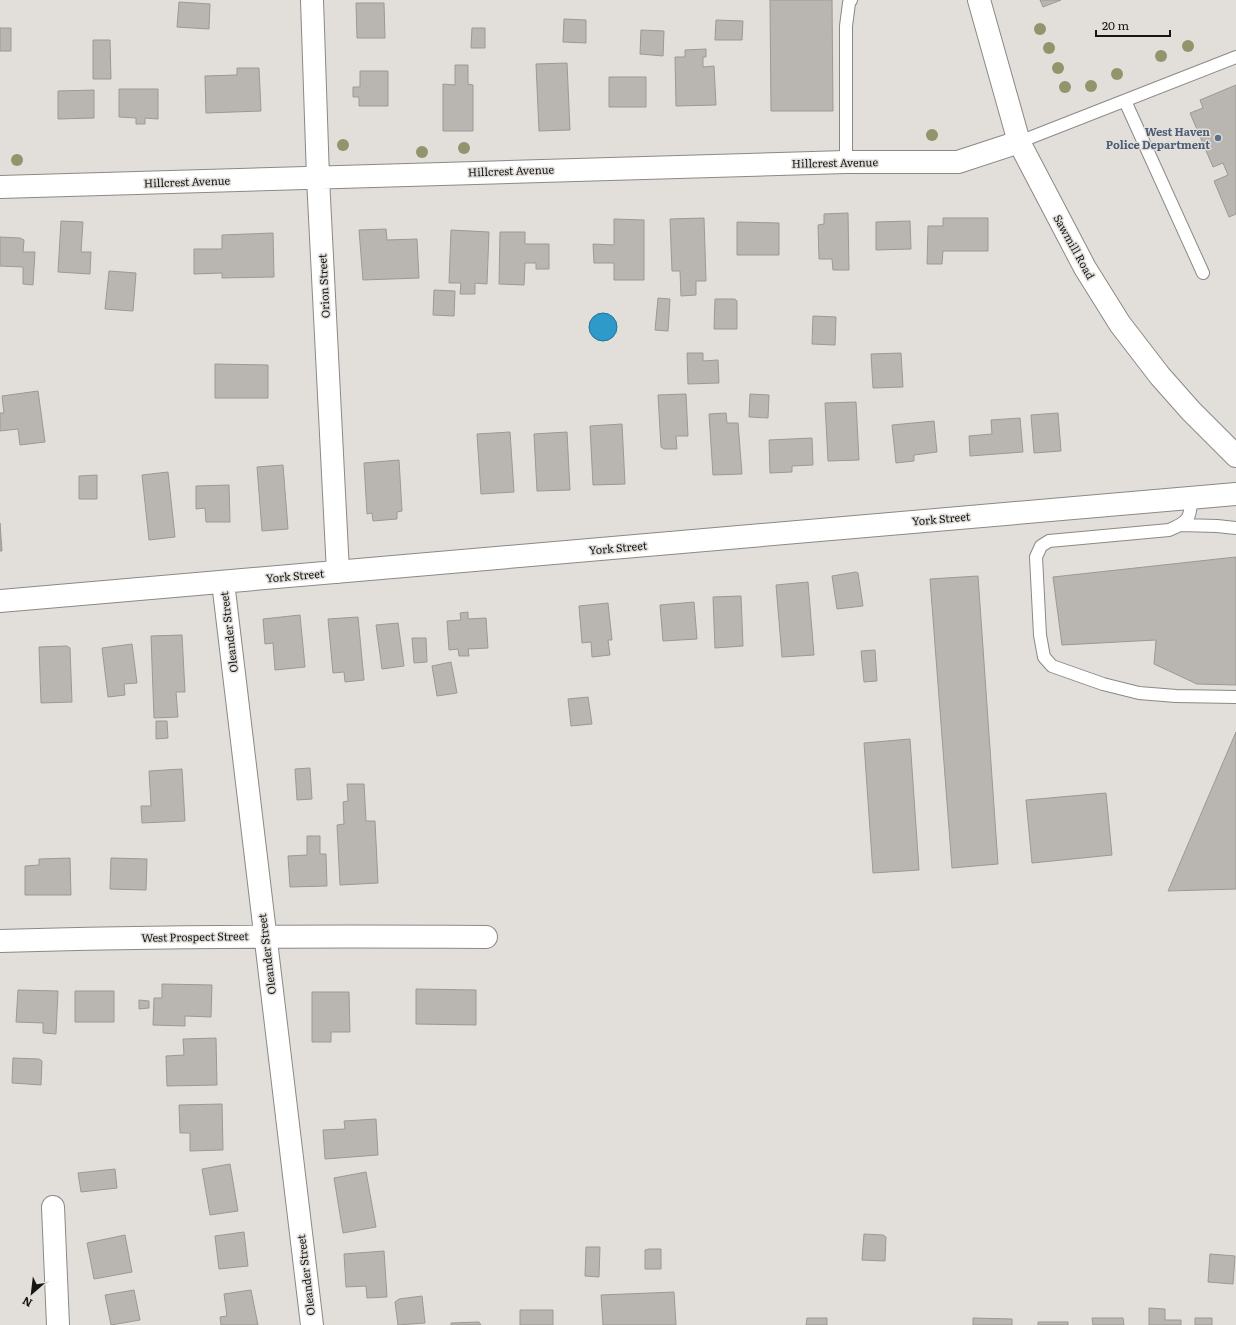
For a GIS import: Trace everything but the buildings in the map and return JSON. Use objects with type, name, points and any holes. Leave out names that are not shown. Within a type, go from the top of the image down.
[{"type":"street","name":"Orion Street","points":[[312,0],[318,178],[338,572]]},
{"type":"street","name":"Sawmill Road","points":[[979,0],[1019,142],[1085,268],[1120,324],[1160,376],[1191,411],[1236,456]]},
{"type":"street","name":"Hillcrest Avenue","points":[[0,187],[846,162],[958,162],[1019,142]]},
{"type":"street","name":"York Street","points":[[0,601],[1236,494]]},
{"type":"street","name":"Oleander Street","points":[[223,582],[312,1325]]},
{"type":"street","name":"West Prospect Street","points":[[0,941],[265,936],[486,937]]},
{"type":"street","points":[[53,1206],[58,1325]]},
{"type":"lane","points":[[846,162],[846,26],[849,3],[851,0]]},
{"type":"lane","points":[[1019,142],[1236,57]]},
{"type":"lane","points":[[1125,101],[1203,273]]},
{"type":"lane","points":[[1191,497],[1191,510],[1188,518],[1180,525],[1169,530],[1049,541],[1041,546],[1036,557],[1040,635],[1044,657],[1052,666],[1103,684],[1139,693],[1176,696],[1236,697]]},
{"type":"lane","points":[[1180,525],[1236,528]]},
{"type":"water","points":[[603,313],[613,317],[617,327],[613,337],[603,341],[593,337],[589,327],[593,317]]},
{"type":"place","name":"West Haven Police Department","points":[[1218,138]]}]
